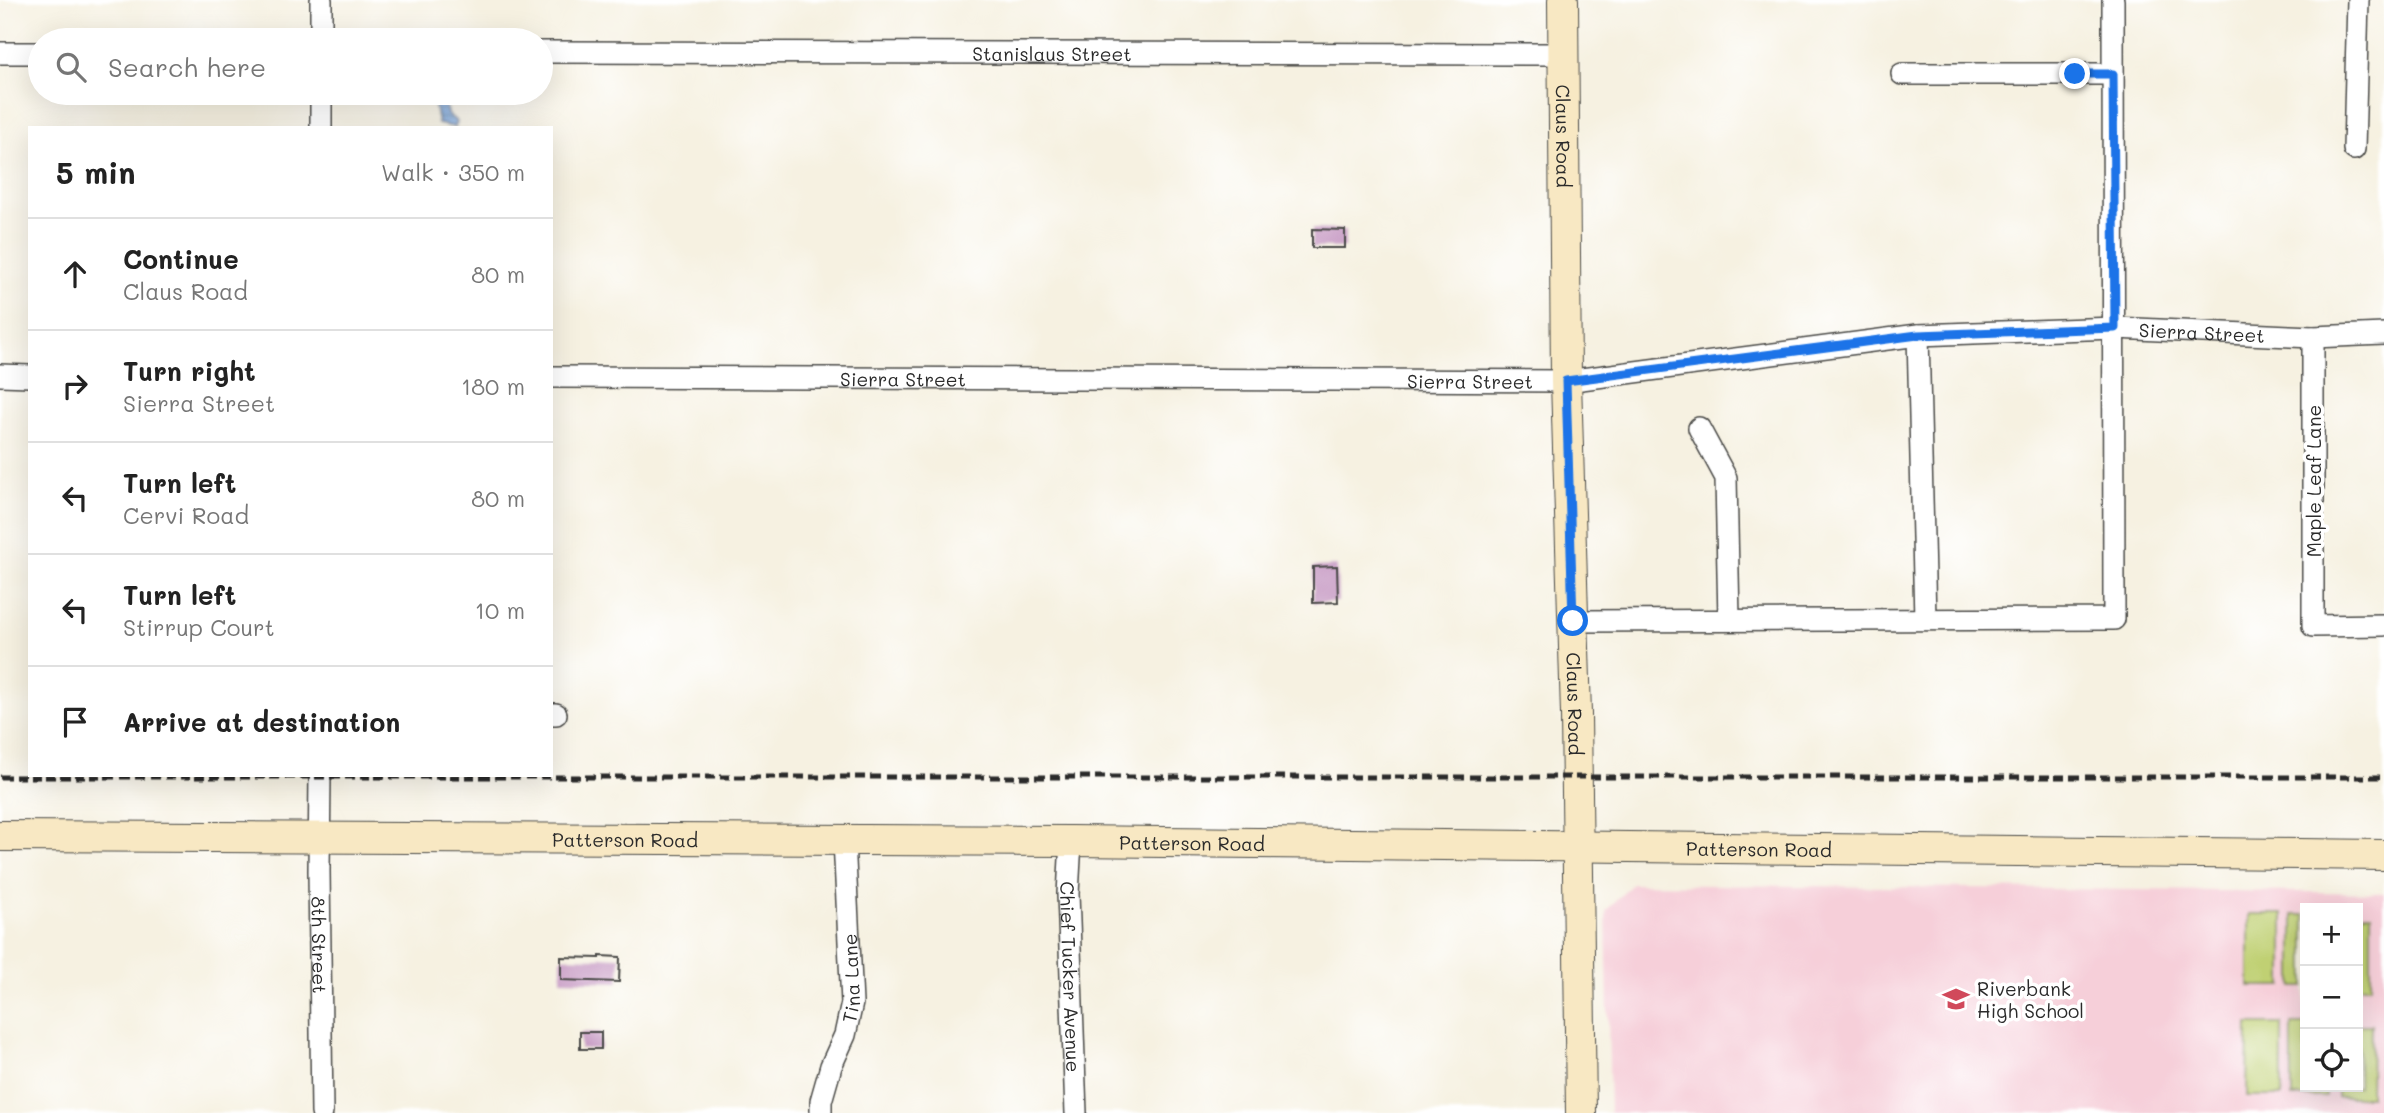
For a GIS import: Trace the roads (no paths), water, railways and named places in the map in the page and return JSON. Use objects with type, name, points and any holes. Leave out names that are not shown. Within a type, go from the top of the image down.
[{"type":"main road","name":"Claus Road","points":[[1563,0],[1566,381],[1581,1113]]},
{"type":"main road","name":"Patterson Road","points":[[0,836],[1071,841],[2384,855]]},
{"type":"street","points":[[321,0],[321,28]]},
{"type":"street","points":[[1573,621],[2114,619],[2113,0]]},
{"type":"street","points":[[2354,149],[2358,0]]},
{"type":"street","name":"Stanislaus Street","points":[[553,52],[1564,54]]},
{"type":"street","points":[[0,53],[28,53]]},
{"type":"street","points":[[1902,74],[2113,74]]},
{"type":"street","points":[[321,105],[321,126]]},
{"type":"street","name":"Sierra Street","points":[[553,377],[1566,381],[1918,335],[2115,328],[2313,337],[2384,334]]},
{"type":"street","points":[[1918,335],[1925,620]]},
{"type":"street","name":"Maple Leaf Lane","points":[[2313,337],[2313,626],[2384,625]]},
{"type":"street","points":[[0,375],[28,376]]},
{"type":"street","points":[[1699,428],[1726,478],[1729,620]]},
{"type":"street","name":"8th Street","points":[[320,777],[318,872],[322,1113]]},
{"type":"street","name":"Tina Lane","points":[[821,1113],[821,1101],[845,1035],[852,1003],[844,840]]},
{"type":"street","name":"Chief Tucker Avenue","points":[[1071,841],[1068,894],[1076,1113]]},
{"type":"water","points":[[446,105],[447,114],[456,121],[454,126],[438,124],[435,107]]},
{"type":"railway","points":[[0,777],[2384,777]]},
{"type":"place","name":"Riverbank High School","points":[[1956,999]]}]
